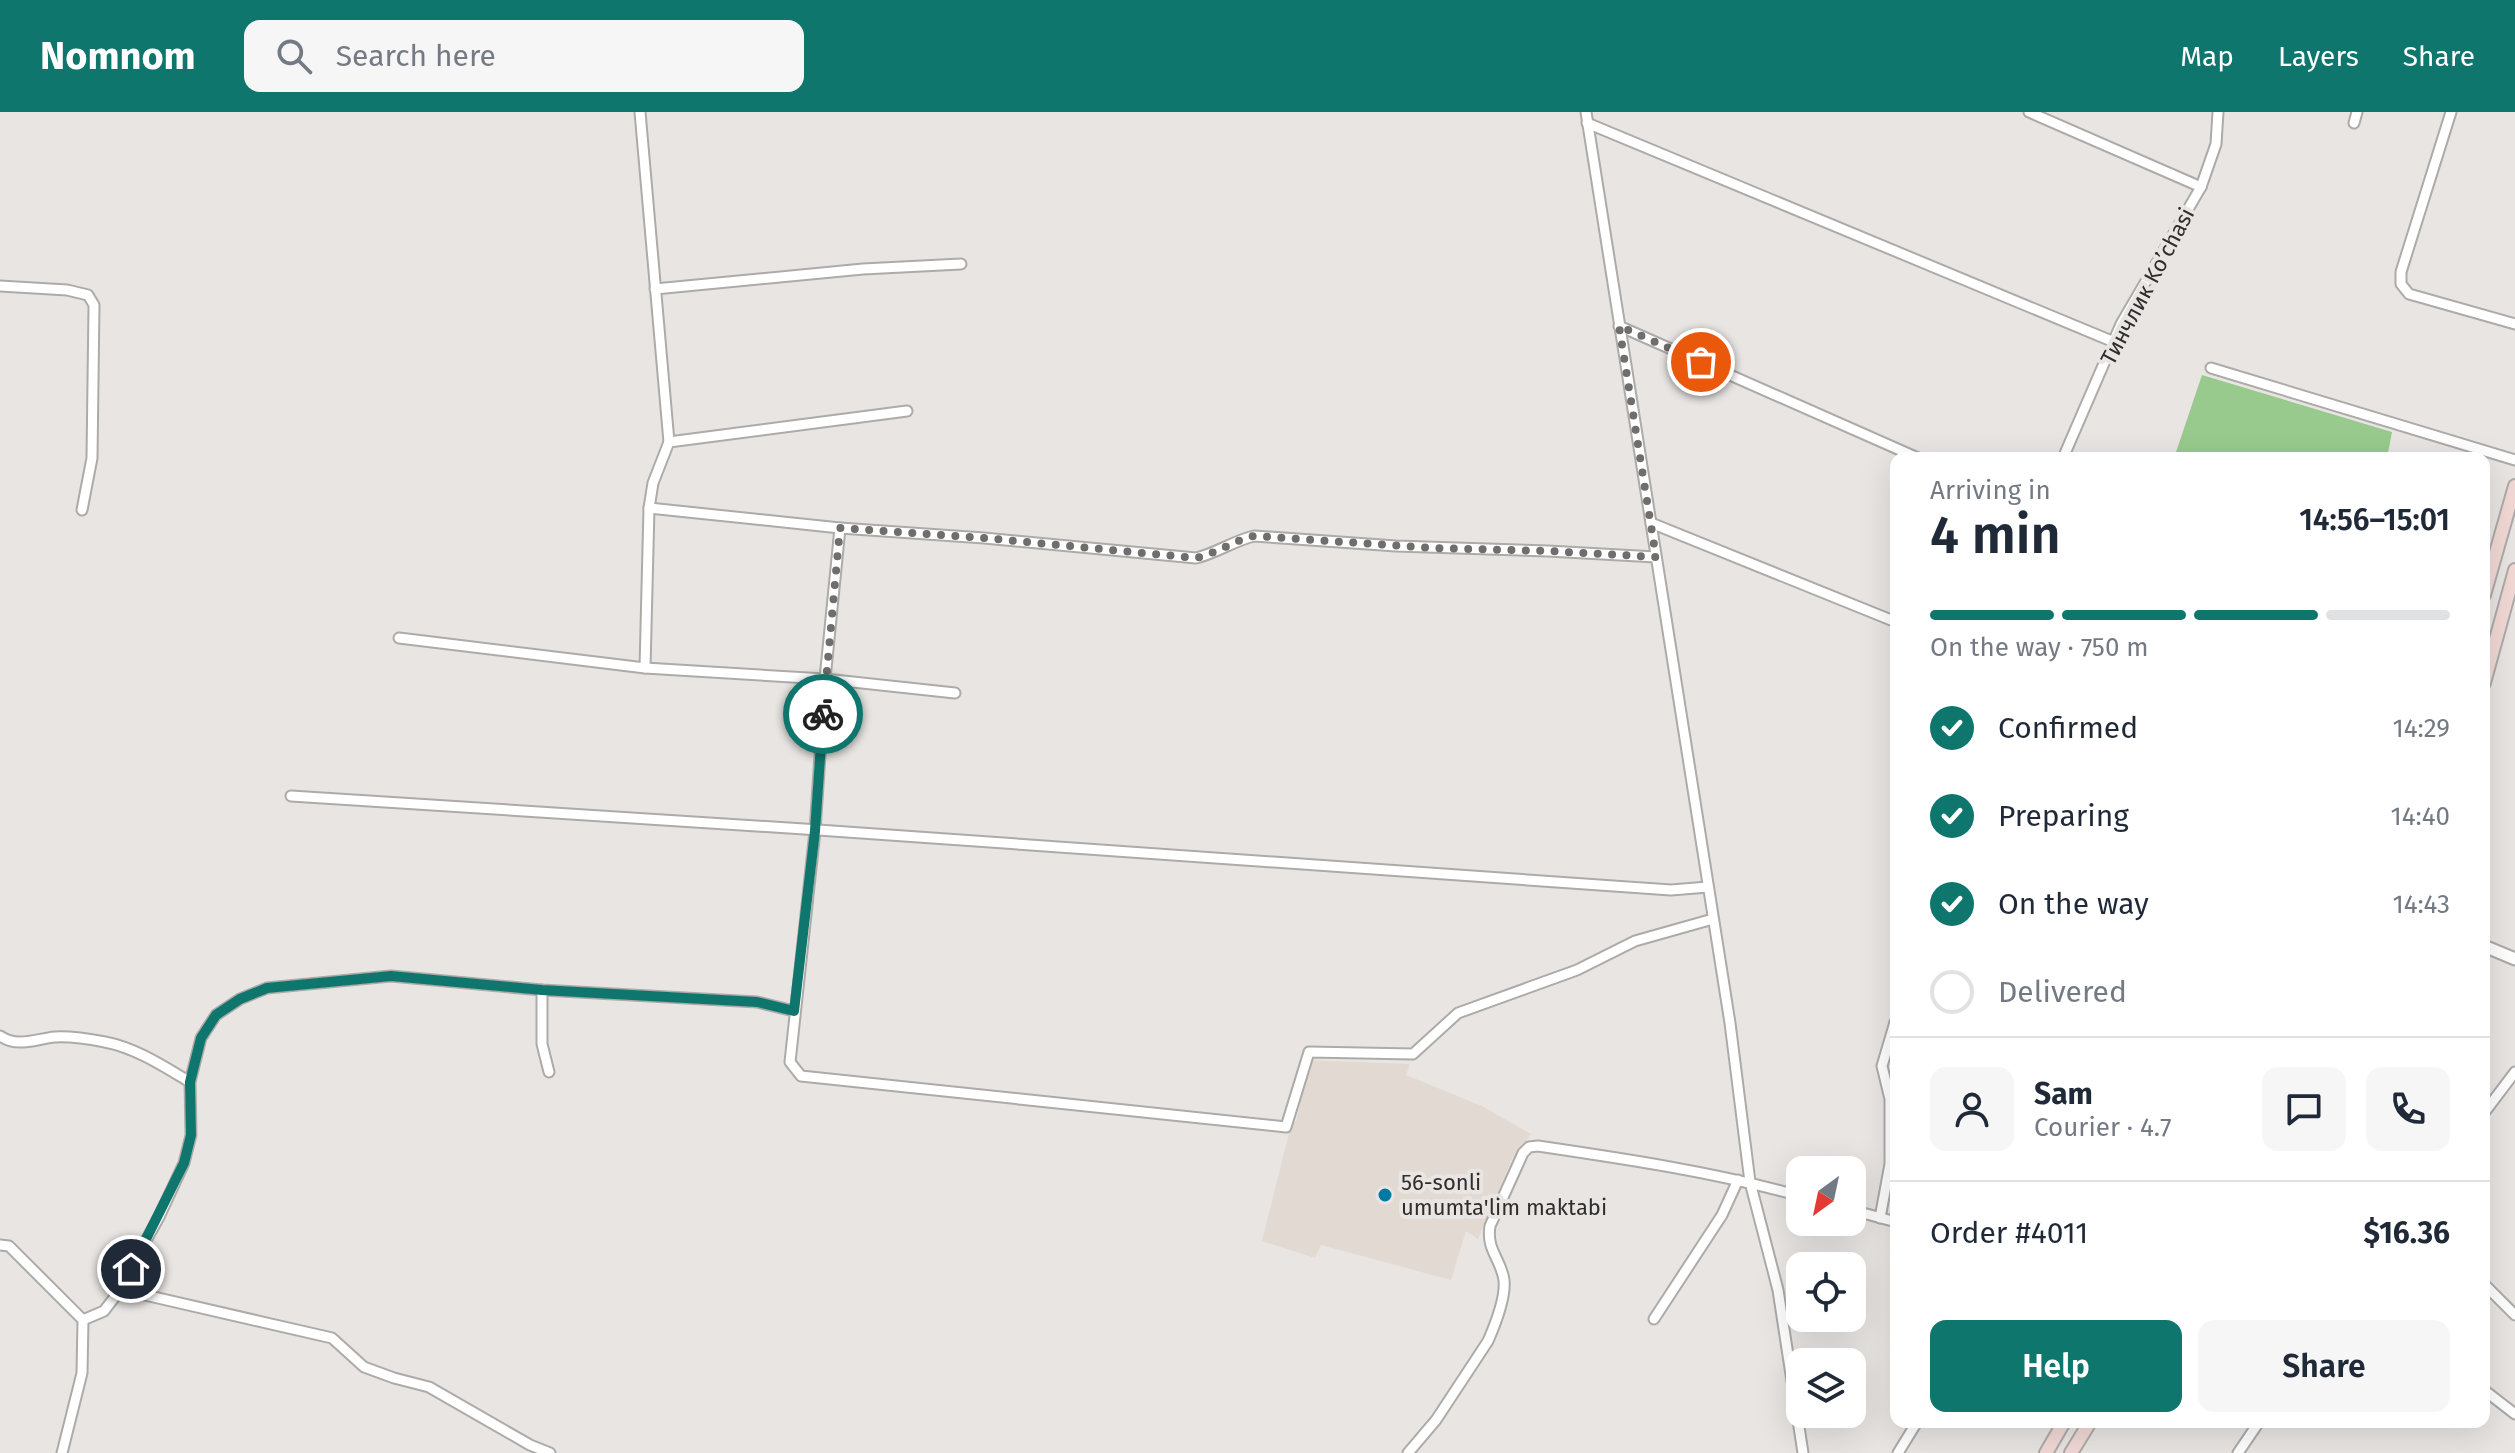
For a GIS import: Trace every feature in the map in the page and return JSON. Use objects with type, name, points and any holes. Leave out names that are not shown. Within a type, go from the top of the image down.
[{"type":"main road","points":[[2490,574],[2515,486]]},
{"type":"main road","points":[[2490,661],[2515,570]]},
{"type":"main road","points":[[2046,1453],[2061,1428]]},
{"type":"main road","points":[[2071,1453],[2086,1428]]},
{"type":"street","points":[[640,112],[669,442],[653,483],[649,508],[645,668]]},
{"type":"street","points":[[2029,112],[2201,187]]},
{"type":"street","name":"Тинчлик Ko’chasi","points":[[2066,452],[2114,342],[2151,270],[2201,187],[2216,144],[2218,112]]},
{"type":"street","points":[[2354,123],[2357,112]]},
{"type":"street","points":[[2451,112],[2401,272],[2401,284],[2409,294],[2515,324]]},
{"type":"street","points":[[1586,117],[1713,919],[1750,1182],[1778,1290],[1803,1453]]},
{"type":"street","points":[[1586,117],[2114,342]]},
{"type":"street","points":[[655,289],[863,269],[961,264]]},
{"type":"street","points":[[0,286],[67,290],[88,295],[94,305],[92,458],[82,510]]},
{"type":"street","points":[[1619,326],[1904,452]]},
{"type":"street","points":[[2211,368],[2489,452]]},
{"type":"street","points":[[669,442],[907,411]]},
{"type":"street","points":[[2490,452],[2515,460]]},
{"type":"street","points":[[649,508],[840,528],[1196,558],[1254,536],[1409,547],[1656,557]]},
{"type":"street","points":[[1651,523],[1890,620]]},
{"type":"street","points":[[840,528],[825,679],[815,831],[790,1062],[801,1076],[1286,1127],[1309,1052],[1413,1054],[1458,1013],[1577,970],[1635,941],[1713,919]]},
{"type":"street","points":[[399,638],[645,668],[825,679],[955,693]]},
{"type":"street","points":[[291,796],[1655,889],[1708,887]]},
{"type":"street","points":[[2490,949],[2515,959]]},
{"type":"street","points":[[83,1320],[104,1311],[159,1217],[184,1163],[191,1135],[190,1082],[201,1038],[216,1015],[240,999],[267,988],[391,976],[542,990],[757,1002],[794,1011]]},
{"type":"street","points":[[542,990],[542,1044],[549,1072]]},
{"type":"street","points":[[0,1036],[22,1043],[57,1037],[108,1042],[129,1048],[190,1082]]},
{"type":"street","points":[[1880,1218],[1890,1164],[1890,1099],[1882,1066],[1890,1039]]},
{"type":"street","points":[[2490,1105],[2515,1072]]},
{"type":"street","points":[[1408,1453],[1436,1420],[1494,1328],[1504,1279],[1488,1238],[1490,1226],[1523,1153],[1529,1147],[1553,1148],[1750,1182],[1786,1192]]},
{"type":"street","points":[[1654,1319],[1722,1215],[1738,1180]]},
{"type":"street","points":[[1866,1214],[1890,1220]]},
{"type":"street","points":[[0,1245],[9,1246],[83,1320],[82,1373],[62,1453]]},
{"type":"street","points":[[119,1289],[332,1338],[364,1367],[429,1387],[530,1445],[550,1453]]},
{"type":"street","points":[[2490,1290],[2515,1315]]},
{"type":"street","points":[[2490,1395],[2515,1414]]},
{"type":"street","points":[[1898,1453],[1913,1428]]},
{"type":"street","points":[[2238,1453],[2255,1428]]},
{"type":"shaded area","name":"56-sonli umumta'lim maktabi","points":[[1309,1060],[1410,1064],[1406,1075],[1482,1106],[1531,1134],[1512,1159],[1478,1239],[1466,1231],[1451,1280],[1321,1245],[1315,1258],[1262,1241],[1292,1122],[1296,1122]]},
{"type":"green space","points":[[2202,375],[2392,432],[2388,452],[2176,452]]},
{"type":"way so far","points":[[823,714],[840,528],[1196,558],[1254,536],[1434,548],[1656,557],[1619,326],[1701,362]]},
{"type":"place","name":"56-sonli umumta'lim maktabi","points":[[1385,1195]]},
{"type":"route","points":[[131,1269],[184,1163],[191,1135],[190,1082],[201,1038],[216,1015],[240,999],[267,988],[391,976],[542,990],[757,1002],[794,1011],[815,831],[823,714]]}]
